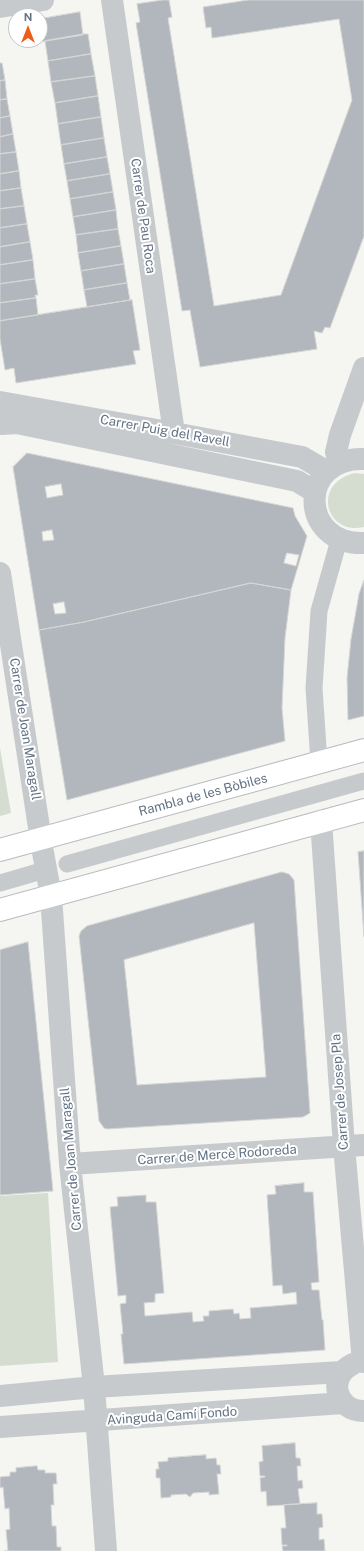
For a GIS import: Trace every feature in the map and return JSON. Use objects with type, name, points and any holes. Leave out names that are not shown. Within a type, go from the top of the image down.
[{"type":"main road","name":"Rambla de les Bòbiles","points":[[0,850],[364,750]]},
{"type":"main road","points":[[0,910],[364,810]]},
{"type":"street","points":[[0,7],[42,0]]},
{"type":"street","name":"Carrer de Pau Roca","points":[[112,0],[174,433]]},
{"type":"street","points":[[332,467],[340,435],[364,368]]},
{"type":"street","name":"Carrer Puig del Ravell","points":[[0,402],[302,457],[332,467]]},
{"type":"street","name":"Carrer Puig del Ravell","points":[[1,420],[297,481],[315,492]]},
{"type":"street","points":[[364,459],[351,458],[332,467],[319,481],[315,492],[314,506],[319,520],[327,531],[339,540],[351,543],[364,543]]},
{"type":"street","points":[[319,763],[314,688],[319,611],[339,540]]},
{"type":"street","name":"Carrer de Joan Maragall","points":[[0,573],[41,839]]},
{"type":"street","points":[[67,864],[364,781]]},
{"type":"street","name":"Carrer de Josep Pla","points":[[321,821],[354,1145],[364,1362]]},
{"type":"street","points":[[41,839],[51,896]]},
{"type":"street","points":[[0,883],[38,872]]},
{"type":"street","name":"Carrer de Joan Maragall","points":[[51,896],[70,1164],[94,1387],[106,1551]]},
{"type":"street","name":"Carrer de Mercè Rodoreda","points":[[70,1164],[354,1145]]},
{"type":"street","points":[[364,1362],[348,1366],[342,1372],[338,1380],[337,1388],[343,1403],[354,1410],[364,1411]]},
{"type":"street","points":[[0,1396],[94,1387],[342,1372]]},
{"type":"street","name":"Avinguda Camí Fondo","points":[[0,1427],[343,1403]]},
{"type":"shaded area","points":[[355,473],[364,474],[364,527],[351,528],[340,524],[333,517],[329,507],[328,497],[332,487],[341,479]]},
{"type":"shaded area","points":[[0,748],[11,813],[0,816]]},
{"type":"shaded area","points":[[48,1193],[58,1362],[0,1366],[0,1196]]},
{"type":"building","points":[[169,0],[172,17],[168,18],[214,306],[281,295],[352,100],[339,19],[212,38],[211,27],[206,28],[203,7],[248,0],[364,0],[364,236],[330,328],[325,327],[322,333],[314,331],[317,349],[200,367],[190,310],[182,311],[136,23],[140,22],[137,4]]},
{"type":"building","points":[[80,12],[83,35],[48,41],[48,18]]},
{"type":"building","points":[[88,34],[91,54],[48,61],[46,48],[48,48],[48,40]]},
{"type":"building","points":[[91,54],[95,76],[51,82],[48,61]]},
{"type":"building","points":[[0,63],[2,63],[5,80],[0,81]]},
{"type":"building","points":[[95,76],[98,96],[55,103],[51,82]]},
{"type":"building","points":[[5,80],[7,99],[0,100],[0,81]]},
{"type":"building","points":[[98,96],[101,117],[58,124],[55,103]]},
{"type":"building","points":[[7,99],[10,116],[0,118],[0,100]]},
{"type":"building","points":[[10,116],[13,134],[0,137],[0,118]]},
{"type":"building","points":[[101,117],[104,138],[61,145],[58,124]]},
{"type":"building","points":[[13,134],[16,152],[0,154],[0,137]]},
{"type":"building","points":[[104,138],[107,157],[64,164],[61,145]]},
{"type":"building","points":[[16,152],[19,171],[0,174],[0,154]]},
{"type":"building","points":[[107,157],[110,174],[67,181],[64,164]]},
{"type":"building","points":[[19,171],[21,188],[0,191],[0,174]]},
{"type":"building","points":[[110,174],[113,192],[70,199],[67,181]]},
{"type":"building","points":[[21,188],[24,206],[0,209],[0,191]]},
{"type":"building","points":[[113,192],[116,210],[73,217],[70,199]]},
{"type":"building","points":[[24,206],[27,224],[0,228],[0,209]]},
{"type":"building","points":[[116,210],[118,229],[76,235],[73,217]]},
{"type":"building","points":[[27,224],[30,242],[0,247],[0,228]]},
{"type":"building","points":[[118,229],[121,246],[78,253],[76,235]]},
{"type":"building","points":[[30,242],[33,260],[0,265],[0,247]]},
{"type":"building","points":[[121,246],[124,264],[81,271],[78,253]]},
{"type":"building","points":[[33,260],[35,279],[0,284],[0,265]]},
{"type":"building","points":[[124,264],[127,283],[84,290],[81,271]]},
{"type":"building","points":[[35,279],[38,295],[35,295],[36,298],[0,303],[0,284]]},
{"type":"building","points":[[127,283],[130,300],[87,307],[84,290]]},
{"type":"building","points":[[36,298],[38,315],[0,321],[0,303]]},
{"type":"building","points":[[132,300],[140,350],[133,351],[136,364],[16,383],[14,368],[5,370],[0,339],[0,321]]},
{"type":"building","points":[[27,453],[293,508],[295,516],[307,536],[291,590],[251,583],[84,622],[39,630],[13,467]],"holes":[[[61,484],[63,495],[47,498],[45,487]],[[52,530],[54,540],[43,541],[42,532]],[[287,553],[299,555],[296,566],[284,563]],[[64,602],[66,613],[55,614],[53,604]]]},
{"type":"building","points":[[364,580],[364,716],[348,720],[347,678],[351,639],[359,594]]},
{"type":"building","points":[[251,583],[291,590],[285,638],[282,708],[285,741],[67,800],[39,630],[84,622]]},
{"type":"building","points":[[364,851],[364,937],[358,852]]},
{"type":"building","points":[[282,872],[289,874],[294,880],[310,1113],[303,1117],[104,1128],[99,1121],[79,936],[81,931],[87,926]],"holes":[[[254,923],[266,1077],[137,1085],[124,960]]]},
{"type":"building","points":[[28,942],[53,1191],[0,1195],[0,950]]},
{"type":"building","points":[[304,1183],[304,1192],[313,1192],[319,1282],[311,1283],[312,1290],[319,1290],[325,1350],[124,1364],[120,1304],[126,1303],[126,1295],[118,1296],[110,1207],[118,1206],[117,1197],[146,1195],[146,1202],[156,1202],[164,1293],[155,1294],[155,1302],[144,1303],[145,1316],[192,1312],[193,1322],[204,1321],[203,1316],[209,1316],[209,1311],[233,1309],[234,1314],[239,1313],[240,1319],[251,1318],[250,1308],[297,1304],[296,1292],[283,1294],[282,1285],[273,1286],[267,1195],[276,1194],[275,1186]]},
{"type":"building","points":[[295,1443],[296,1458],[300,1458],[301,1466],[297,1466],[298,1481],[302,1480],[303,1488],[298,1489],[300,1504],[267,1506],[266,1491],[261,1492],[260,1478],[265,1477],[260,1476],[259,1462],[263,1461],[262,1446]]},
{"type":"building","points":[[206,1455],[206,1459],[216,1458],[217,1465],[220,1465],[221,1474],[217,1474],[219,1494],[209,1495],[209,1492],[193,1493],[190,1497],[186,1494],[171,1495],[171,1497],[161,1498],[160,1478],[156,1478],[156,1469],[159,1469],[158,1462],[168,1461],[168,1458]]},
{"type":"building","points":[[37,1466],[38,1470],[45,1470],[45,1473],[56,1473],[57,1484],[53,1484],[54,1505],[51,1505],[52,1526],[56,1526],[57,1547],[61,1547],[61,1551],[8,1551],[6,1530],[10,1529],[9,1508],[5,1509],[3,1487],[0,1488],[0,1477],[10,1476],[10,1472],[16,1472],[16,1468]]},
{"type":"building","points":[[317,1503],[317,1514],[322,1514],[323,1527],[319,1528],[319,1540],[324,1539],[325,1551],[283,1551],[282,1546],[287,1546],[282,1545],[281,1528],[286,1528],[284,1505]]}]
